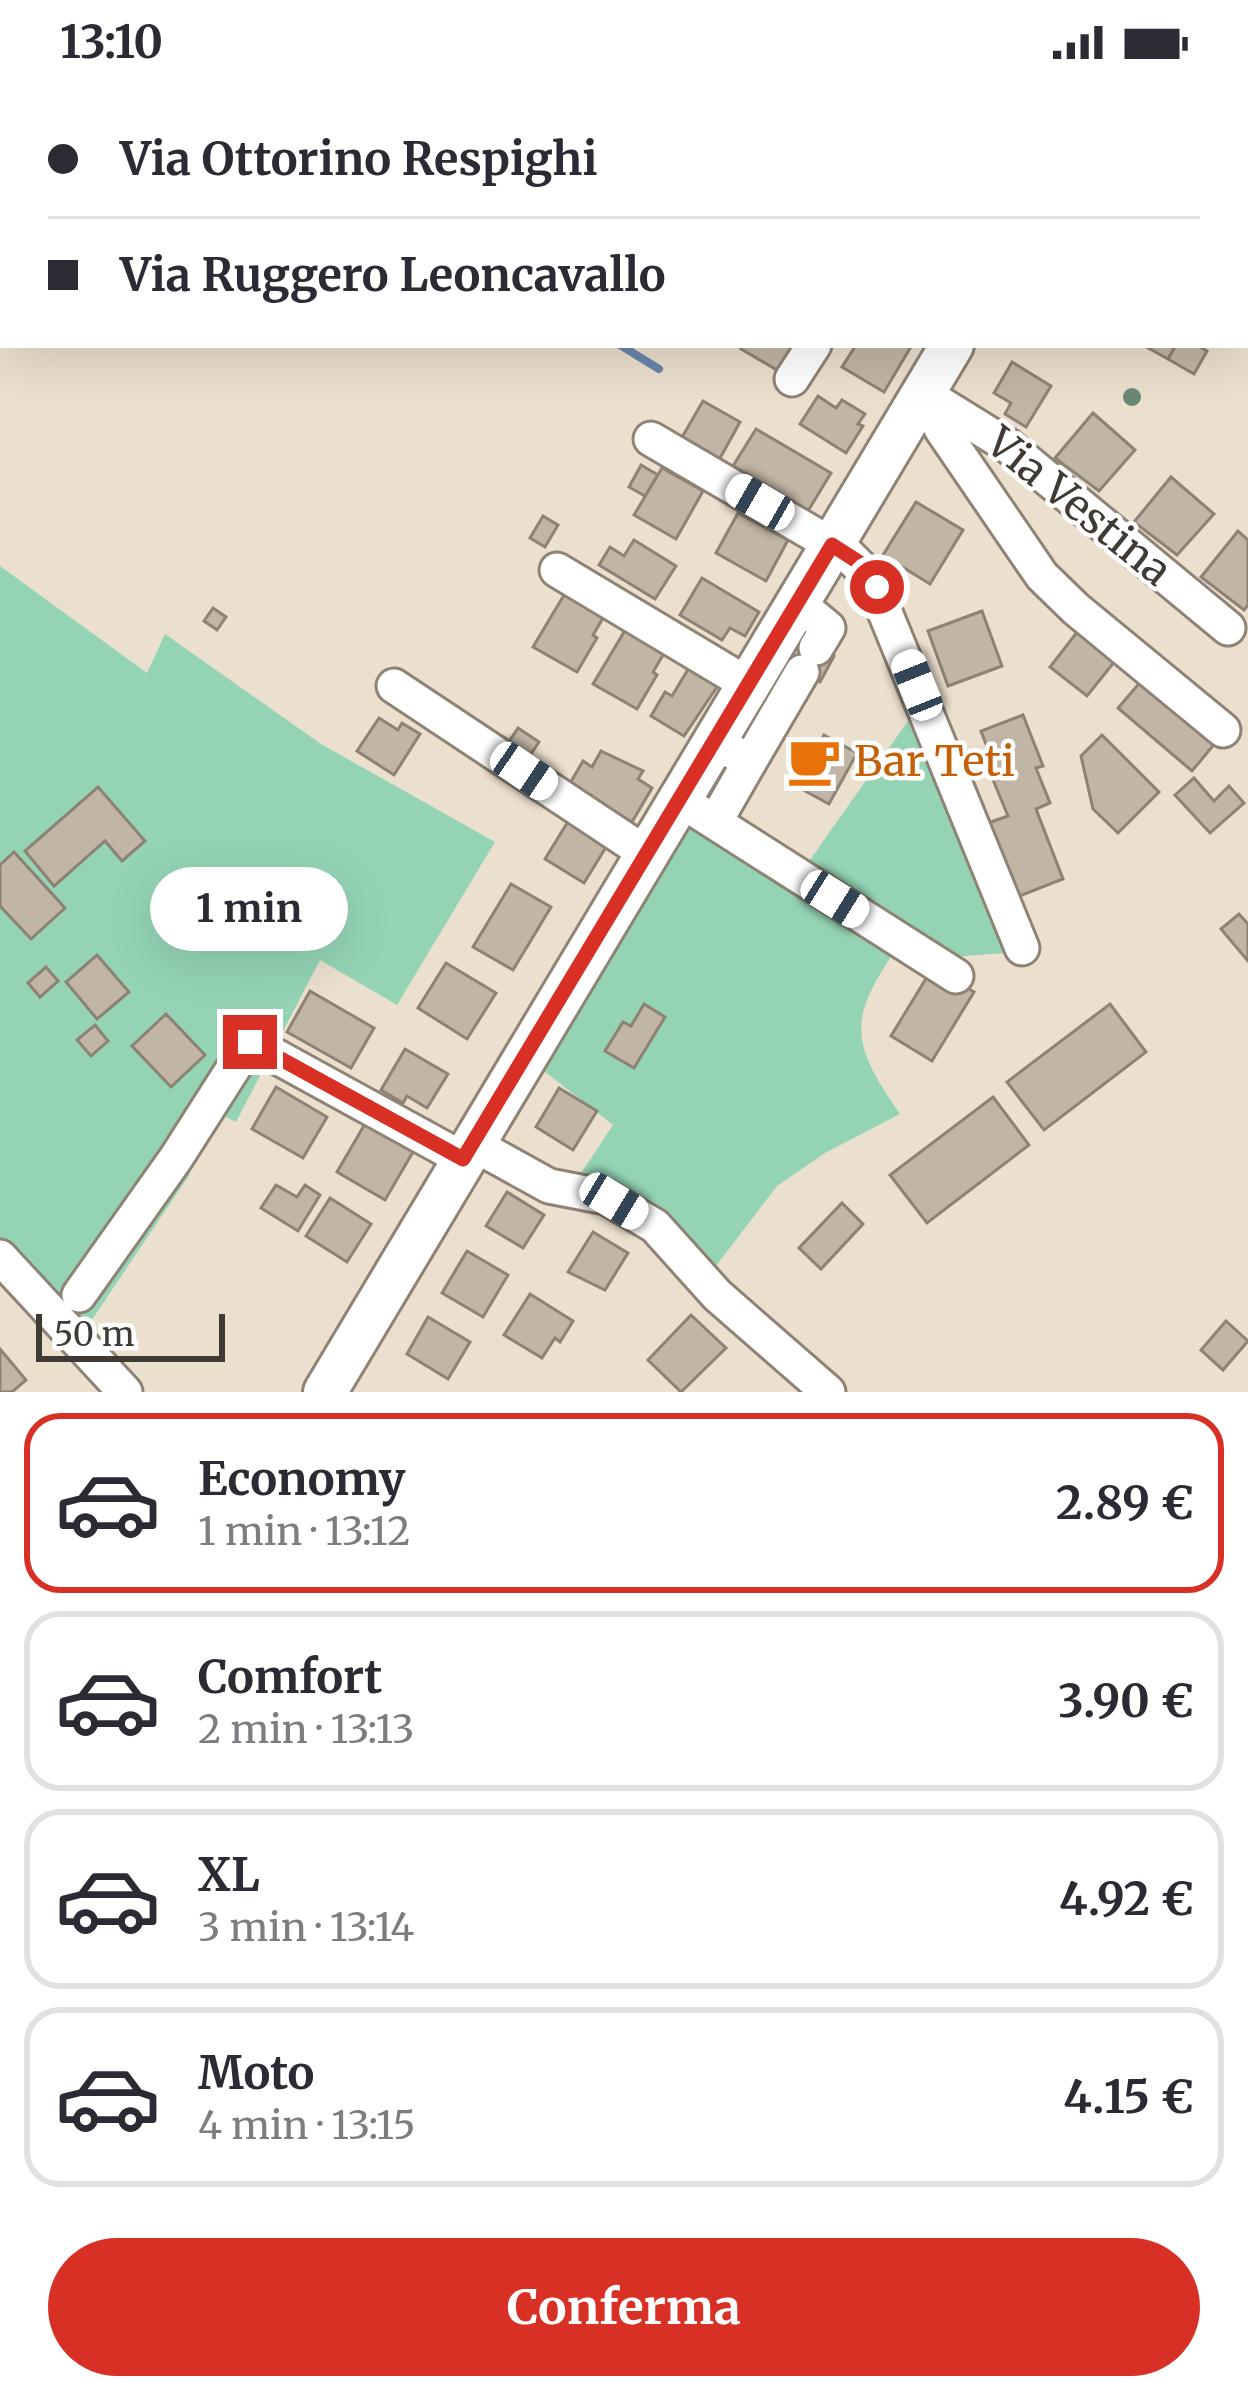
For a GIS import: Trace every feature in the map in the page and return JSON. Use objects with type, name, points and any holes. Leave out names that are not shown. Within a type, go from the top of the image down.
[{"type":"main road","points":[[326,1392],[647,854],[697,811],[732,752],[749,685],[950,348]]},
{"type":"street","points":[[792,379],[812,348]]},
{"type":"street","points":[[923,393],[942,430],[1042,575],[1076,609],[1223,730]]},
{"type":"street","name":"Via Vestina","points":[[923,393],[1006,445],[1228,628]]},
{"type":"street","points":[[651,439],[860,563],[882,597],[1022,948]]},
{"type":"street","points":[[557,570],[749,685]]},
{"type":"street","points":[[732,752],[809,660],[828,628],[798,603]]},
{"type":"street","points":[[394,686],[647,854]]},
{"type":"street","points":[[697,811],[956,976]]},
{"type":"street","points":[[79,1295],[176,1158],[250,1042],[468,1151],[549,1186],[606,1197],[655,1226],[717,1295],[828,1392]]},
{"type":"street","points":[[0,1257],[125,1392]]},
{"type":"green space","points":[[0,566],[147,673],[165,634],[321,744],[495,842],[397,1005],[320,960],[236,1122],[211,1109],[180,1162],[190,1174],[87,1327],[88,1343],[0,1241]]},
{"type":"green space","points":[[908,721],[964,842],[1006,953],[951,957],[805,867]]},
{"type":"green space","points":[[688,819],[897,948],[869,995],[861,1032],[872,1069],[900,1114],[825,1153],[777,1186],[706,1279],[572,1187],[613,1125],[535,1064]]},
{"type":"building","points":[[742,348],[804,348],[787,376]]},
{"type":"building","points":[[854,348],[910,348],[884,392],[842,367]]},
{"type":"building","points":[[1148,348],[1174,348],[1168,359]]},
{"type":"building","points":[[1174,348],[1207,351],[1194,374],[1168,359]]},
{"type":"building","points":[[1012,362],[1051,386],[1026,427],[1005,414],[1011,403],[994,393]]},
{"type":"building","points":[[818,396],[836,408],[842,400],[865,414],[846,453],[800,424]]},
{"type":"building","points":[[703,401],[740,422],[719,460],[681,439]]},
{"type":"building","points":[[1093,413],[1135,450],[1099,491],[1055,458]]},
{"type":"building","points":[[756,429],[831,473],[808,511],[733,466]]},
{"type":"building","points":[[641,465],[658,475],[645,496],[629,487]]},
{"type":"building","points":[[662,468],[703,491],[676,539],[634,515]]},
{"type":"building","points":[[1171,477],[1214,514],[1177,555],[1134,522]]},
{"type":"building","points":[[916,502],[963,530],[930,584],[883,555]]},
{"type":"building","points":[[738,513],[788,540],[766,581],[716,553]]},
{"type":"building","points":[[543,516],[558,525],[545,547],[530,538]]},
{"type":"building","points":[[1238,531],[1248,540],[1248,605],[1244,610],[1201,577]]},
{"type":"building","points":[[634,540],[676,566],[655,599],[599,565],[610,547],[624,556]]},
{"type":"building","points":[[702,578],[759,612],[745,636],[730,628],[722,640],[680,615]]},
{"type":"building","points":[[567,590],[606,613],[577,672],[533,647]]},
{"type":"building","points":[[213,608],[226,617],[217,630],[204,621]]},
{"type":"building","points":[[982,611],[1002,666],[948,686],[928,631]]},
{"type":"building","points":[[627,627],[666,650],[637,709],[593,684]]},
{"type":"building","points":[[1081,627],[1119,656],[1087,696],[1050,667]]},
{"type":"building","points":[[808,642],[834,656],[820,682],[794,668]]},
{"type":"building","points":[[693,661],[723,678],[684,736],[651,716],[665,692],[672,696]]},
{"type":"building","points":[[1148,673],[1222,735],[1192,771],[1118,708]]},
{"type":"building","points":[[1023,715],[1043,766],[1036,768],[1050,803],[1036,809],[1063,879],[1017,897],[988,823],[1008,816],[991,775],[997,773],[981,731]]},
{"type":"building","points":[[379,718],[398,730],[402,723],[420,734],[394,775],[357,751]]},
{"type":"building","points":[[518,728],[539,742],[529,757],[508,743]]},
{"type":"building","points":[[824,735],[857,753],[829,804],[796,786]]},
{"type":"building","points":[[1102,735],[1159,792],[1118,833],[1093,809],[1081,756]]},
{"type":"building","points":[[601,751],[643,771],[638,779],[652,788],[632,822],[569,785],[583,761],[592,767]]},
{"type":"building","points":[[1194,778],[1214,801],[1229,786],[1244,803],[1210,833],[1175,795]]},
{"type":"building","points":[[98,787],[145,841],[122,861],[105,841],[54,886],[25,851]]},
{"type":"building","points":[[572,815],[611,839],[584,883],[545,859]]},
{"type":"building","points":[[14,852],[65,908],[31,939],[0,906],[0,865]]},
{"type":"building","points":[[511,884],[551,907],[513,970],[473,947]]},
{"type":"building","points":[[1239,914],[1248,924],[1248,961],[1221,929]]},
{"type":"building","points":[[97,955],[129,992],[97,1019],[66,982]]},
{"type":"building","points":[[446,963],[496,993],[467,1039],[418,1008]]},
{"type":"building","points":[[46,967],[58,981],[40,997],[28,983]]},
{"type":"building","points":[[933,967],[974,992],[932,1061],[891,1036]]},
{"type":"building","points":[[310,991],[374,1028],[351,1068],[287,1032]]},
{"type":"building","points":[[644,1004],[665,1017],[634,1068],[605,1051],[623,1022],[631,1026]]},
{"type":"building","points":[[1110,1004],[1146,1052],[1044,1130],[1007,1082]]},
{"type":"building","points":[[166,1014],[205,1055],[171,1087],[132,1046]]},
{"type":"building","points":[[95,1025],[108,1041],[91,1056],[77,1040]]},
{"type":"building","points":[[405,1049],[448,1074],[427,1108],[407,1096],[403,1103],[381,1090]]},
{"type":"building","points":[[276,1087],[327,1117],[303,1158],[252,1129]]},
{"type":"building","points":[[559,1088],[597,1111],[573,1150],[536,1127]]},
{"type":"building","points":[[993,1097],[1029,1145],[927,1223],[890,1175]]},
{"type":"building","points":[[369,1117],[417,1145],[385,1200],[337,1172]]},
{"type":"building","points":[[276,1185],[297,1197],[305,1185],[320,1195],[298,1231],[261,1208]]},
{"type":"building","points":[[507,1192],[544,1215],[523,1248],[486,1226]]},
{"type":"building","points":[[330,1198],[371,1224],[347,1262],[306,1236]]},
{"type":"building","points":[[842,1203],[863,1224],[821,1269],[799,1248]]},
{"type":"building","points":[[593,1232],[628,1253],[605,1290],[568,1272]]},
{"type":"building","points":[[467,1251],[508,1275],[483,1317],[442,1293]]},
{"type":"building","points":[[530,1294],[573,1321],[542,1358],[504,1335]]},
{"type":"building","points":[[691,1315],[726,1348],[681,1392],[648,1360]]},
{"type":"building","points":[[428,1317],[470,1342],[448,1379],[407,1354]]},
{"type":"building","points":[[1226,1321],[1248,1341],[1223,1370],[1201,1350]]},
{"type":"building","points":[[0,1349],[26,1380],[12,1392],[0,1392]]},
{"type":"waterway","points":[[625,348],[659,369]]},
{"type":"place","name":"Bar Teti","points":[[814,761]]},
{"type":"route","points":[[250,1042],[463,1159],[832,545],[860,563],[877,587]]}]
